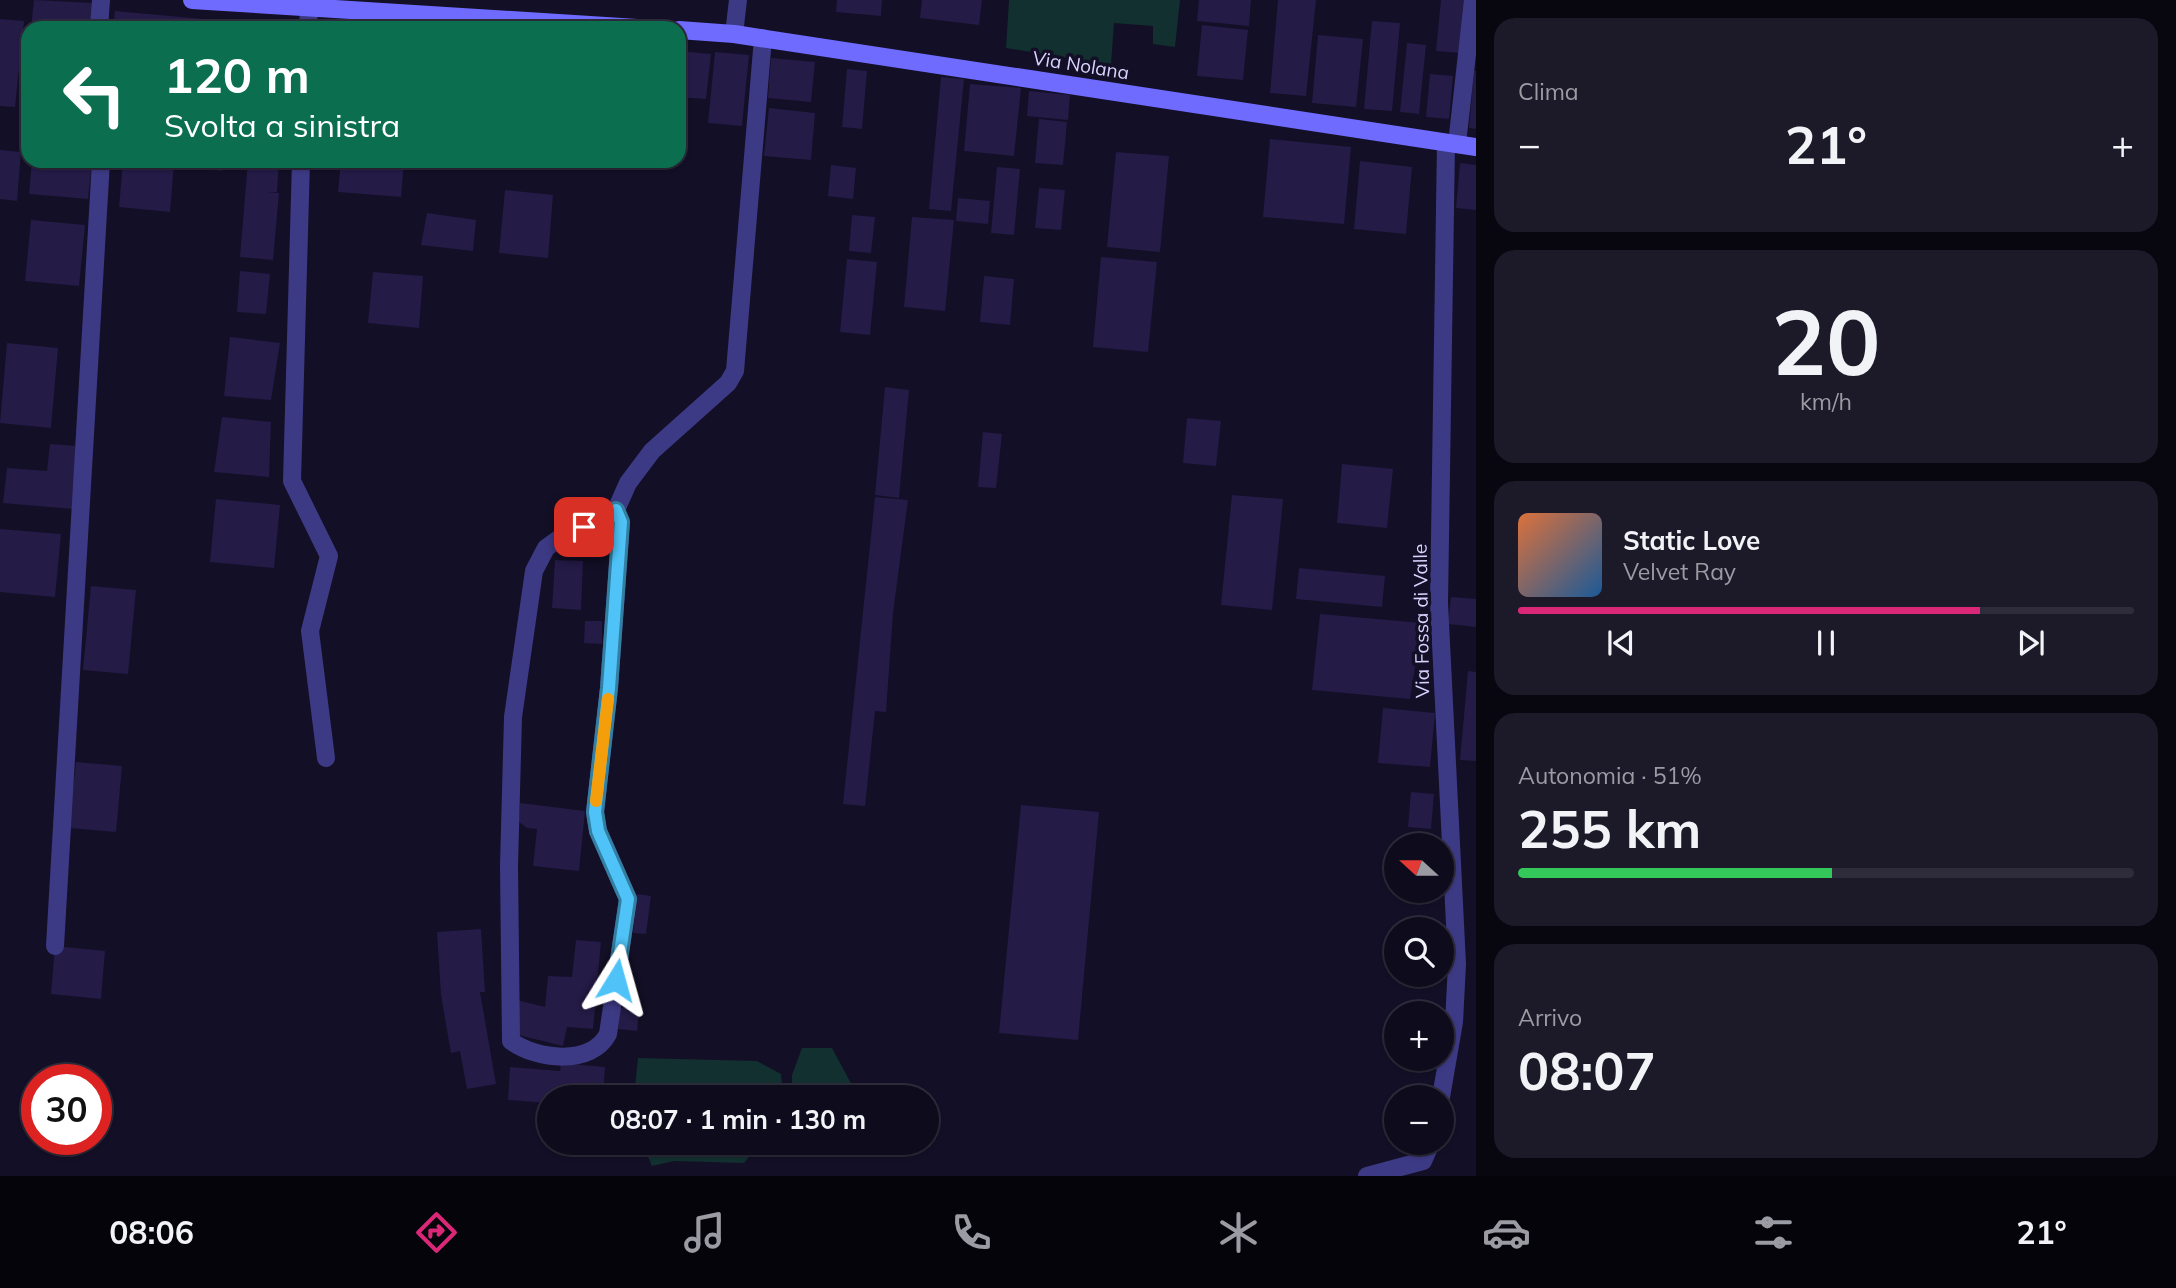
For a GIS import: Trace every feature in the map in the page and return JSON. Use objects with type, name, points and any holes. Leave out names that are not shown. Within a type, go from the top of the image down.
[{"type":"street","points":[[100,21],[101,0]]},
{"type":"street","points":[[192,0],[516,21]]},
{"type":"street","points":[[734,34],[738,0]]},
{"type":"street","name":"Via Fossa di Valle","points":[[1443,1085],[1454,1022],[1457,964],[1438,603],[1451,143],[1473,0]]},
{"type":"street","points":[[308,21],[309,9]]},
{"type":"street","name":"Via Nolana","points":[[686,31],[764,38],[1476,147]]},
{"type":"street","points":[[616,510],[621,522],[609,688],[595,812],[598,831],[628,899],[608,1034],[603,1045],[591,1054],[557,1056],[523,1050],[511,1041],[509,866],[513,717],[534,571],[546,548],[564,535],[604,519],[616,510],[628,483],[652,451],[728,383],[735,370],[764,38]]},
{"type":"street","points":[[55,946],[101,168]]},
{"type":"street","points":[[301,168],[292,481],[329,556],[310,631],[326,758]]},
{"type":"street","points":[[1367,1176],[1423,1161],[1426,1155]]},
{"type":"green space","points":[[1009,0],[1180,0],[1175,47],[1153,44],[1153,26],[1114,23],[1111,65],[1006,48]]},
{"type":"green space","points":[[802,1048],[832,1048],[852,1085],[792,1085],[792,1075]]},
{"type":"green space","points":[[638,1058],[757,1061],[781,1074],[782,1085],[635,1085]]},
{"type":"green space","points":[[647,1155],[750,1155],[744,1163],[674,1161],[652,1166]]},
{"type":"building","points":[[34,0],[93,3],[91,21],[32,21]]},
{"type":"building","points":[[837,0],[882,0],[881,16],[836,12]]},
{"type":"building","points":[[922,0],[982,0],[979,25],[920,18]]},
{"type":"building","points":[[1199,0],[1251,0],[1249,26],[1197,21]]},
{"type":"building","points":[[1278,0],[1316,0],[1306,96],[1270,93]]},
{"type":"building","points":[[1441,0],[1465,0],[1461,53],[1436,51]]},
{"type":"building","points":[[115,11],[225,21],[114,21]]},
{"type":"building","points":[[0,19],[24,21],[21,21],[15,107],[0,106]]},
{"type":"building","points":[[1372,21],[1400,23],[1392,111],[1364,109]]},
{"type":"building","points":[[1202,25],[1248,30],[1243,80],[1197,76]]},
{"type":"building","points":[[1318,35],[1363,39],[1356,107],[1312,103]]},
{"type":"building","points":[[1407,43],[1426,45],[1419,114],[1400,112]]},
{"type":"building","points":[[686,52],[711,54],[706,99],[686,98]]},
{"type":"building","points":[[715,52],[749,55],[742,126],[708,123]]},
{"type":"building","points":[[771,58],[815,62],[811,102],[768,98]]},
{"type":"building","points":[[847,69],[867,71],[862,129],[842,127]]},
{"type":"building","points":[[1476,71],[1476,129],[1469,128]]},
{"type":"building","points":[[1430,74],[1453,76],[1449,119],[1426,117]]},
{"type":"building","points":[[941,77],[964,79],[951,211],[929,209]]},
{"type":"building","points":[[970,84],[1021,88],[1014,156],[964,151]]},
{"type":"building","points":[[1029,91],[1070,95],[1068,120],[1027,116]]},
{"type":"building","points":[[769,108],[815,113],[811,160],[764,156]]},
{"type":"building","points":[[1039,119],[1067,122],[1063,165],[1035,163]]},
{"type":"building","points":[[1270,139],[1351,147],[1344,224],[1263,217]]},
{"type":"building","points":[[0,150],[21,152],[17,201],[0,199]]},
{"type":"building","points":[[1116,152],[1169,156],[1160,252],[1107,247]]},
{"type":"building","points":[[1360,161],[1412,167],[1406,234],[1354,229]]},
{"type":"building","points":[[1460,163],[1476,165],[1476,210],[1456,208]]},
{"type":"building","points":[[831,165],[856,168],[853,199],[828,196]]},
{"type":"building","points":[[997,167],[1020,169],[1014,235],[991,233]]},
{"type":"building","points":[[31,168],[91,168],[88,199],[29,194]]},
{"type":"building","points":[[122,168],[174,168],[170,212],[119,207]]},
{"type":"building","points":[[190,168],[222,168],[222,171]]},
{"type":"building","points":[[247,168],[279,168],[277,192],[267,192],[279,193],[273,260],[240,257]]},
{"type":"building","points":[[340,168],[403,168],[401,197],[338,192]]},
{"type":"building","points":[[1039,188],[1065,190],[1061,230],[1035,228]]},
{"type":"building","points":[[505,190],[553,195],[548,258],[499,253]]},
{"type":"building","points":[[958,198],[990,201],[988,224],[956,221]]},
{"type":"building","points":[[427,213],[476,220],[473,251],[421,245]]},
{"type":"building","points":[[852,215],[875,217],[871,253],[849,251]]},
{"type":"building","points":[[912,217],[954,220],[945,311],[904,307]]},
{"type":"building","points":[[31,220],[85,225],[79,286],[25,281]]},
{"type":"building","points":[[1101,257],[1157,262],[1148,352],[1093,347]]},
{"type":"building","points":[[847,259],[877,262],[870,335],[840,332]]},
{"type":"building","points":[[240,271],[270,274],[266,314],[237,312]]},
{"type":"building","points":[[373,272],[423,276],[419,328],[368,323]]},
{"type":"building","points":[[984,276],[1014,279],[1010,325],[980,322]]},
{"type":"building","points":[[230,337],[280,343],[271,400],[224,396]]},
{"type":"building","points":[[7,343],[58,348],[51,428],[0,423]]},
{"type":"building","points":[[885,387],[909,390],[899,498],[875,495]]},
{"type":"building","points":[[222,417],[271,422],[269,477],[214,472]]},
{"type":"building","points":[[1187,418],[1221,421],[1216,466],[1183,463]]},
{"type":"building","points":[[983,432],[1002,434],[996,488],[978,487]]},
{"type":"building","points":[[50,444],[79,446],[73,509],[3,503],[7,468],[47,471]]},
{"type":"building","points":[[1342,464],[1393,469],[1387,528],[1337,523]]},
{"type":"building","points":[[1232,495],[1283,499],[1272,610],[1221,605]]},
{"type":"building","points":[[875,497],[908,500],[893,613],[886,712],[875,711],[865,806],[843,804]]},
{"type":"building","points":[[216,499],[280,505],[274,568],[210,562]]},
{"type":"building","points":[[0,529],[61,534],[55,597],[0,592]]},
{"type":"building","points":[[555,560],[583,561],[581,610],[552,608]]},
{"type":"building","points":[[1299,568],[1385,576],[1382,607],[1296,599]]},
{"type":"building","points":[[91,586],[136,590],[128,674],[83,670]]},
{"type":"building","points":[[1451,597],[1476,599],[1476,627],[1448,624]]},
{"type":"building","points":[[1320,614],[1422,623],[1410,699],[1312,690]]},
{"type":"building","points":[[585,621],[602,621],[602,644],[584,643]]},
{"type":"building","points":[[1468,671],[1476,672],[1476,761],[1460,760]]},
{"type":"building","points":[[1383,708],[1435,713],[1430,767],[1378,763]]},
{"type":"building","points":[[76,762],[122,766],[116,832],[69,828]]},
{"type":"building","points":[[1411,792],[1434,794],[1431,829],[1408,827]]},
{"type":"building","points":[[520,803],[585,811],[579,871],[533,866],[537,829],[527,828],[519,822]]},
{"type":"building","points":[[1021,805],[1099,812],[1078,1040],[999,1033]]},
{"type":"building","points":[[637,894],[651,896],[646,934],[633,933]]},
{"type":"building","points":[[481,929],[485,992],[480,992],[496,1084],[467,1089],[460,1051],[451,1053],[441,995],[437,932]]},
{"type":"building","points":[[576,940],[601,942],[593,1029],[567,1027],[563,1046],[518,1035],[517,1000],[545,1007],[548,976],[572,977]]},
{"type":"building","points":[[55,946],[105,951],[101,999],[51,994]]},
{"type":"building","points":[[620,1008],[639,1010],[637,1031],[618,1029]]},
{"type":"building","points":[[561,1063],[605,1067],[604,1085],[537,1085],[537,1102],[508,1100],[510,1067],[560,1071]]},
{"type":"slow traffic","points":[[596,801],[608,699]]},
{"type":"route","points":[[584,527],[604,519],[616,510],[621,522],[609,688],[595,812],[598,831],[628,899],[616,980]]}]
